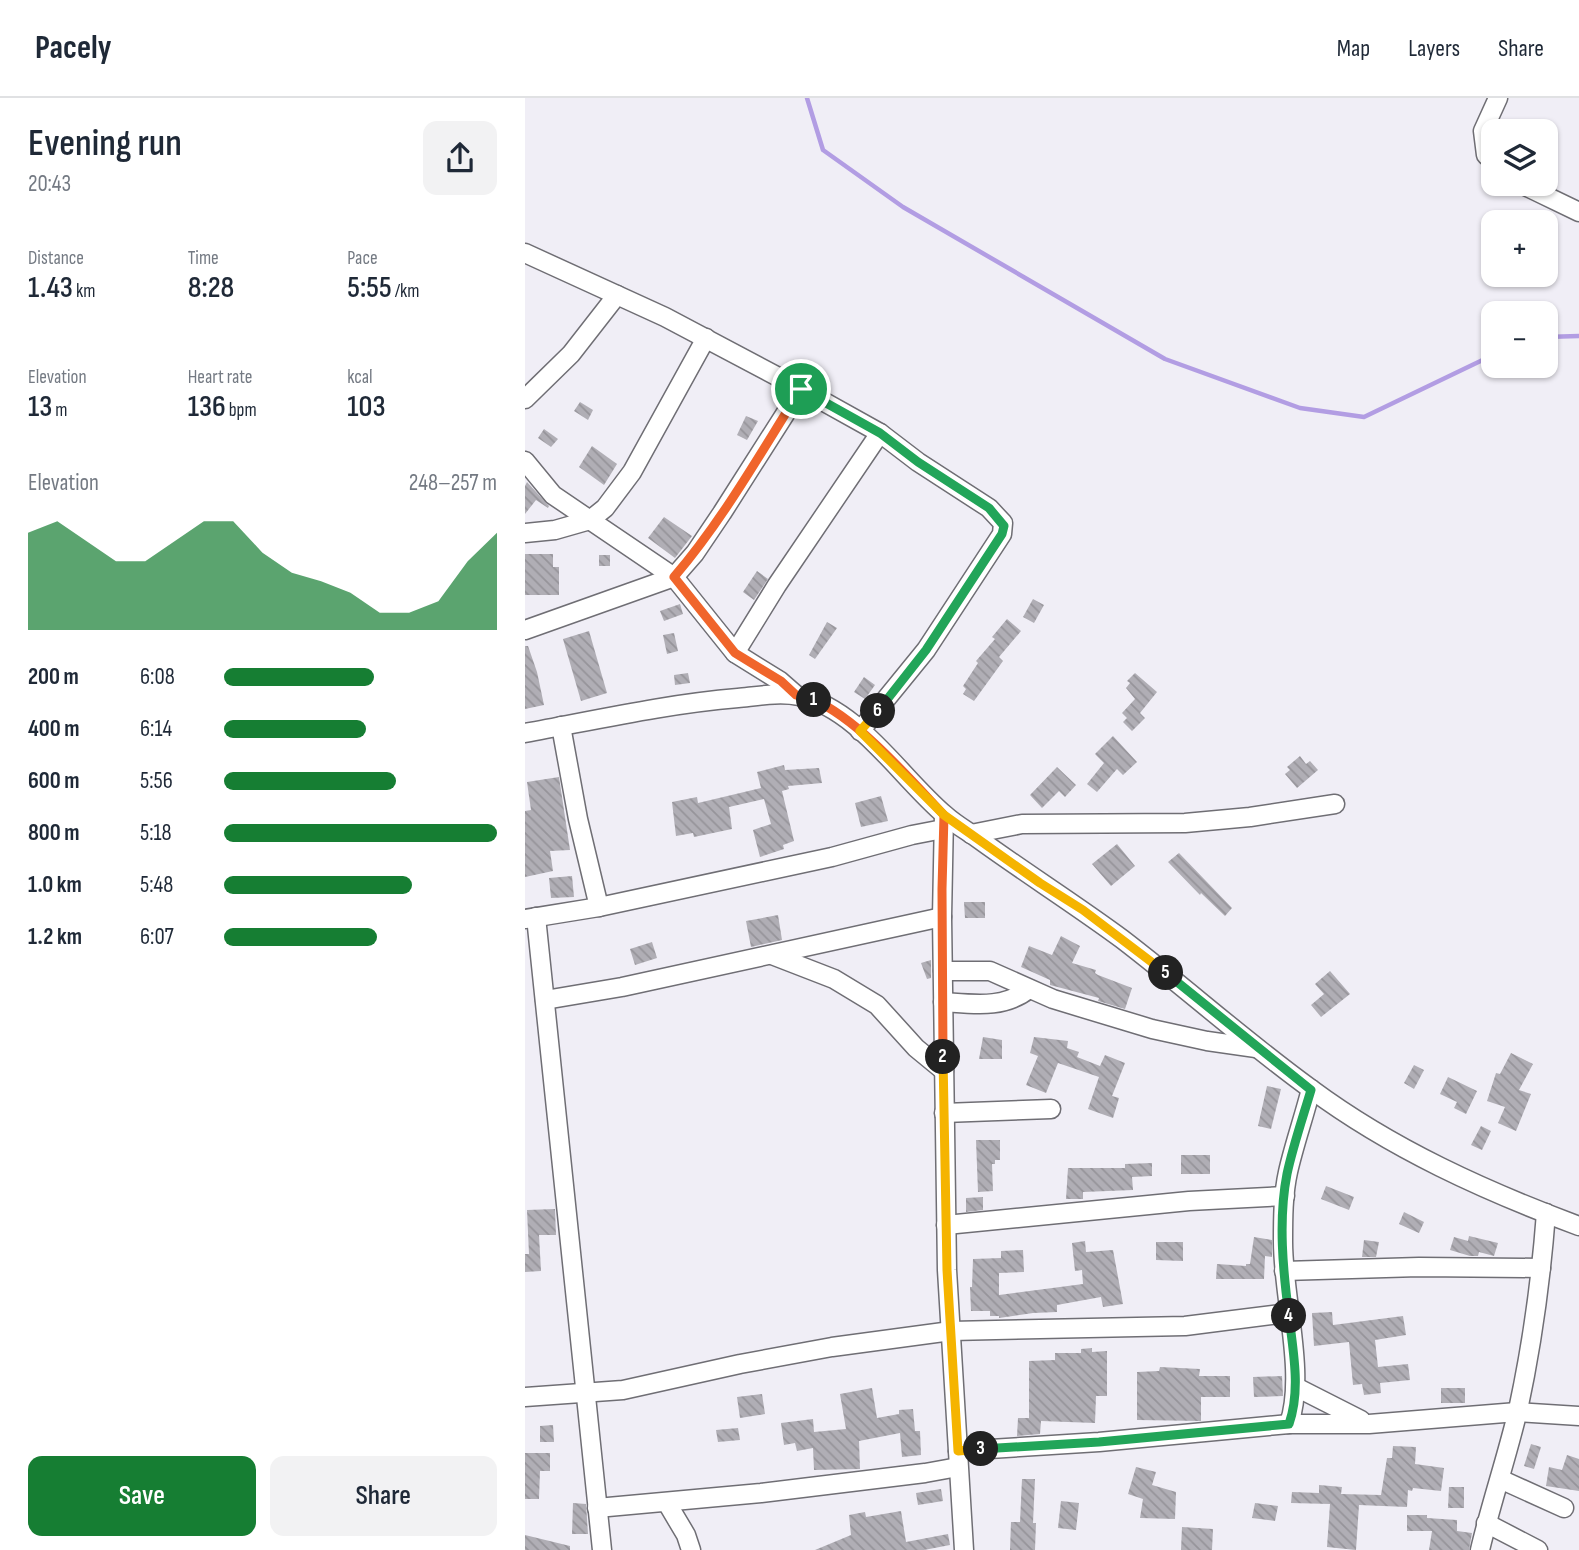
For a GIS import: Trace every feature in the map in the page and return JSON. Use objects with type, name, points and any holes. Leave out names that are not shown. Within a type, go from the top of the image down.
[{"type":"street","points":[[1489,119],[1499,98]]},
{"type":"street","points":[[1546,196],[1579,212]]},
{"type":"street","points":[[525,253],[706,338],[880,433],[918,462],[989,508],[1003,523],[1004,528],[926,650],[860,731]]},
{"type":"street","points":[[525,398],[571,354],[617,295]]},
{"type":"street","points":[[525,533],[555,530],[590,520],[605,508],[620,491],[706,338]]},
{"type":"street","points":[[525,630],[674,577],[695,553],[801,389]]},
{"type":"street","points":[[735,653],[880,433]]},
{"type":"street","points":[[525,461],[553,495],[674,577],[735,653],[781,681],[796,695],[833,709],[860,731],[944,822],[971,834],[1093,918],[1311,1090],[1389,1140],[1425,1159],[1499,1195],[1579,1226]]},
{"type":"street","points":[[525,733],[717,699],[796,695]]},
{"type":"street","points":[[561,726],[599,907]]},
{"type":"street","points":[[971,834],[1022,824],[1185,823],[1250,817],[1335,804]]},
{"type":"street","points":[[603,1550],[545,1000],[530,918],[599,907],[832,857],[912,835],[944,822]]},
{"type":"street","points":[[944,822],[942,917],[946,1225],[964,1550]]},
{"type":"street","points":[[545,1000],[622,987],[942,917]]},
{"type":"street","points":[[768,954],[834,979],[877,1005],[916,1048],[944,1072]]},
{"type":"street","points":[[943,971],[990,971],[1053,999],[1178,1035],[1258,1048]]},
{"type":"street","points":[[943,1002],[1006,1002],[1019,998],[1029,989]]},
{"type":"street","points":[[1289,1424],[1294,1409],[1296,1387],[1284,1271],[1285,1196],[1287,1175],[1311,1090]]},
{"type":"street","points":[[944,1113],[1051,1109]]},
{"type":"street","points":[[946,1225],[1189,1201],[1285,1196]]},
{"type":"street","points":[[1480,1550],[1517,1412],[1541,1268],[1546,1213]]},
{"type":"street","points":[[1284,1271],[1541,1268]]},
{"type":"street","points":[[525,1397],[623,1390],[832,1347],[951,1331],[1171,1326],[1288,1313]]},
{"type":"street","points":[[1296,1387],[1369,1423]]},
{"type":"street","points":[[597,1508],[667,1503],[925,1473],[958,1459],[1289,1424],[1369,1423],[1517,1412],[1579,1416]]},
{"type":"street","points":[[1500,1479],[1564,1508]]},
{"type":"street","points":[[667,1503],[686,1535],[691,1550]]},
{"type":"street","points":[[1486,1523],[1538,1550]]},
{"type":"building","points":[[580,402],[593,410],[588,420],[574,411]]},
{"type":"building","points":[[746,416],[758,421],[747,440],[737,435]]},
{"type":"building","points":[[544,429],[558,439],[551,447],[538,438]]},
{"type":"building","points":[[592,446],[617,464],[604,485],[579,467]]},
{"type":"building","points":[[527,482],[548,508],[536,500],[525,514]]},
{"type":"building","points":[[664,517],[692,536],[675,558],[648,538]]},
{"type":"building","points":[[525,554],[553,554],[553,567],[559,567],[559,595],[525,595]]},
{"type":"building","points":[[599,555],[610,555],[610,566],[599,566]]},
{"type":"building","points":[[757,571],[768,579],[754,600],[743,592]]},
{"type":"building","points":[[1033,599],[1044,605],[1034,623],[1023,617]]},
{"type":"building","points":[[680,604],[683,614],[664,621],[660,611]]},
{"type":"building","points":[[1007,619],[1021,631],[999,657],[1003,661],[974,701],[963,694],[966,689],[963,686],[978,663],[976,661],[995,639],[992,637]]},
{"type":"building","points":[[827,622],[837,628],[815,659],[809,655]]},
{"type":"building","points":[[589,631],[607,693],[581,701],[563,639]]},
{"type":"building","points":[[674,633],[678,651],[667,654],[663,635]]},
{"type":"building","points":[[525,646],[528,646],[537,672],[544,705],[525,709]]},
{"type":"building","points":[[688,673],[690,683],[675,685],[674,675]]},
{"type":"building","points":[[1135,673],[1157,692],[1140,713],[1145,718],[1132,731],[1123,722],[1127,718],[1122,713],[1135,699],[1126,688],[1130,683],[1127,681]]},
{"type":"building","points":[[864,677],[875,685],[865,699],[854,692]]},
{"type":"building","points":[[1113,736],[1137,762],[1123,775],[1117,769],[1097,792],[1087,784],[1104,763],[1095,754]]},
{"type":"building","points":[[1300,756],[1306,764],[1310,761],[1318,770],[1297,788],[1285,774],[1290,770],[1287,767]]},
{"type":"building","points":[[784,765],[785,770],[819,768],[822,783],[788,786],[789,789],[782,791],[794,841],[783,845],[784,849],[760,857],[753,830],[771,824],[764,799],[729,807],[732,829],[694,837],[693,833],[676,836],[672,802],[697,797],[698,803],[761,788],[757,772]]},
{"type":"building","points":[[1057,767],[1076,785],[1065,797],[1059,791],[1042,808],[1030,795]]},
{"type":"building","points":[[559,777],[570,850],[550,851],[553,871],[525,877],[525,811],[531,810],[527,782]]},
{"type":"building","points":[[881,796],[888,821],[861,827],[855,803]]},
{"type":"building","points":[[1117,844],[1135,866],[1111,886],[1092,864]]},
{"type":"building","points":[[1179,853],[1232,908],[1225,916],[1168,862]]},
{"type":"building","points":[[572,876],[574,897],[551,898],[549,878]]},
{"type":"building","points":[[964,902],[985,902],[985,918],[965,918]]},
{"type":"building","points":[[778,915],[782,940],[751,947],[746,921]]},
{"type":"building","points":[[1061,936],[1080,946],[1072,963],[1096,970],[1098,975],[1132,988],[1125,1009],[1098,1001],[1099,998],[1050,985],[1050,980],[1021,967],[1029,946],[1052,955]]},
{"type":"building","points":[[652,942],[657,958],[635,965],[630,949]]},
{"type":"building","points":[[931,960],[931,978],[927,979],[921,963]]},
{"type":"building","points":[[1330,971],[1350,994],[1321,1017],[1311,1005],[1324,994],[1315,984]]},
{"type":"building","points":[[983,1037],[1002,1040],[1002,1059],[979,1059]]},
{"type":"building","points":[[1034,1037],[1068,1041],[1067,1048],[1079,1052],[1077,1057],[1100,1066],[1105,1055],[1125,1063],[1112,1096],[1119,1098],[1113,1118],[1088,1109],[1099,1077],[1058,1063],[1046,1093],[1026,1085],[1038,1056],[1030,1053]]},
{"type":"building","points":[[1511,1053],[1533,1064],[1519,1090],[1531,1094],[1516,1131],[1498,1123],[1505,1107],[1487,1101],[1496,1073],[1500,1074]]},
{"type":"building","points":[[1414,1065],[1424,1070],[1414,1089],[1404,1083]]},
{"type":"building","points":[[1448,1077],[1477,1091],[1466,1114],[1454,1108],[1457,1102],[1440,1094]]},
{"type":"building","points":[[1267,1086],[1281,1089],[1271,1129],[1258,1126]]},
{"type":"building","points":[[1481,1126],[1491,1131],[1482,1150],[1471,1145]]},
{"type":"building","points":[[976,1140],[1000,1140],[1000,1160],[995,1160],[995,1164],[992,1164],[993,1191],[978,1192]]},
{"type":"building","points":[[1181,1155],[1210,1155],[1210,1174],[1181,1174]]},
{"type":"building","points":[[1152,1163],[1152,1176],[1132,1177],[1133,1190],[1083,1192],[1083,1199],[1066,1199],[1068,1168],[1125,1168],[1125,1164]]},
{"type":"building","points":[[1326,1186],[1354,1197],[1349,1210],[1321,1199]]},
{"type":"building","points":[[983,1197],[983,1210],[966,1212],[966,1198]]},
{"type":"building","points":[[555,1209],[556,1235],[539,1235],[541,1271],[525,1272],[525,1254],[529,1254],[527,1210]]},
{"type":"building","points":[[1404,1212],[1424,1222],[1419,1233],[1399,1224]]},
{"type":"building","points":[[1469,1236],[1498,1243],[1494,1256],[1479,1252],[1478,1256],[1470,1256],[1450,1250],[1454,1237],[1468,1241]]},
{"type":"building","points":[[1254,1237],[1272,1240],[1272,1257],[1265,1256],[1264,1279],[1216,1279],[1217,1264],[1250,1264]]},
{"type":"building","points":[[1364,1240],[1379,1242],[1376,1257],[1362,1257]]},
{"type":"building","points":[[1085,1241],[1086,1252],[1113,1250],[1123,1304],[1103,1307],[1101,1297],[1057,1305],[1057,1312],[999,1318],[990,1316],[990,1311],[971,1311],[973,1259],[1001,1258],[1001,1251],[1023,1250],[1024,1272],[999,1273],[999,1295],[1083,1284],[1082,1270],[1075,1271],[1072,1243]]},
{"type":"building","points":[[1156,1242],[1183,1242],[1183,1261],[1156,1260]]},
{"type":"building","points":[[1332,1312],[1333,1325],[1403,1316],[1406,1335],[1375,1340],[1378,1367],[1408,1364],[1410,1380],[1380,1383],[1381,1393],[1364,1395],[1362,1384],[1353,1385],[1349,1342],[1314,1346],[1312,1313]]},
{"type":"building","points":[[1092,1348],[1092,1352],[1107,1351],[1107,1396],[1096,1396],[1095,1423],[1041,1421],[1040,1434],[1017,1436],[1018,1418],[1029,1418],[1029,1361],[1055,1360],[1055,1353],[1081,1353],[1081,1349]]},
{"type":"building","points":[[1160,1367],[1200,1369],[1199,1376],[1230,1376],[1230,1397],[1201,1397],[1201,1421],[1137,1420],[1137,1372],[1159,1371]]},
{"type":"building","points":[[1282,1376],[1283,1396],[1254,1397],[1253,1377]]},
{"type":"building","points":[[872,1388],[877,1418],[899,1414],[899,1410],[913,1409],[915,1431],[920,1431],[921,1455],[902,1457],[900,1433],[859,1441],[860,1469],[814,1470],[813,1448],[797,1451],[795,1443],[784,1445],[781,1423],[813,1419],[814,1432],[846,1429],[840,1394]]},
{"type":"building","points":[[1441,1388],[1465,1388],[1465,1403],[1441,1403]]},
{"type":"building","points":[[762,1394],[765,1414],[740,1418],[737,1397]]},
{"type":"building","points":[[553,1425],[554,1442],[540,1442],[540,1426]]},
{"type":"building","points":[[738,1428],[740,1440],[718,1442],[716,1430]]},
{"type":"building","points":[[1531,1444],[1541,1447],[1534,1469],[1524,1466]]},
{"type":"building","points":[[1393,1446],[1416,1447],[1415,1464],[1444,1468],[1441,1491],[1413,1488],[1412,1491],[1408,1490],[1407,1507],[1359,1505],[1356,1550],[1327,1547],[1330,1504],[1291,1503],[1292,1492],[1319,1493],[1319,1485],[1342,1487],[1341,1494],[1381,1495],[1387,1458],[1392,1458]]},
{"type":"building","points":[[525,1453],[550,1453],[550,1471],[540,1471],[539,1499],[525,1499]]},
{"type":"building","points":[[1567,1455],[1579,1459],[1579,1491],[1546,1486],[1549,1467],[1562,1470]]},
{"type":"building","points":[[1136,1467],[1156,1472],[1152,1485],[1176,1492],[1175,1519],[1140,1518],[1143,1499],[1128,1494]]},
{"type":"building","points":[[1022,1479],[1035,1479],[1035,1550],[1010,1550],[1011,1522],[1020,1522]]},
{"type":"building","points":[[1449,1487],[1464,1487],[1464,1508],[1448,1508]]},
{"type":"building","points":[[941,1489],[943,1501],[918,1505],[916,1493]]},
{"type":"building","points":[[1061,1501],[1079,1503],[1076,1530],[1058,1528]]},
{"type":"building","points":[[573,1503],[586,1504],[588,1534],[572,1534]]},
{"type":"building","points":[[1255,1503],[1278,1506],[1275,1521],[1252,1518]]},
{"type":"building","points":[[901,1511],[906,1542],[948,1534],[950,1545],[924,1550],[815,1550],[851,1535],[849,1515],[865,1512],[866,1517]]},
{"type":"building","points":[[1407,1515],[1457,1520],[1457,1531],[1472,1533],[1469,1550],[1429,1550],[1432,1531],[1407,1531]]},
{"type":"building","points":[[1182,1527],[1213,1529],[1212,1550],[1181,1550]]},
{"type":"building","points":[[525,1535],[570,1546],[570,1550],[525,1550]]},
{"type":"waterway","points":[[807,98],[823,150],[903,207],[1165,359],[1300,408],[1364,417],[1481,361]]},
{"type":"waterway","points":[[1558,337],[1579,336]]},
{"type":"route","points":[[801,389],[695,553],[674,577],[735,653],[781,681],[796,695],[833,709],[860,731],[944,815],[942,947],[947,1270],[958,1451],[1099,1442],[1289,1424],[1294,1409],[1296,1387],[1284,1271],[1285,1196],[1287,1175],[1311,1090],[1165,972],[1083,910],[944,815],[923,792],[860,731],[926,650],[1004,531],[1004,526],[989,508],[918,462],[880,433],[801,389]]}]
